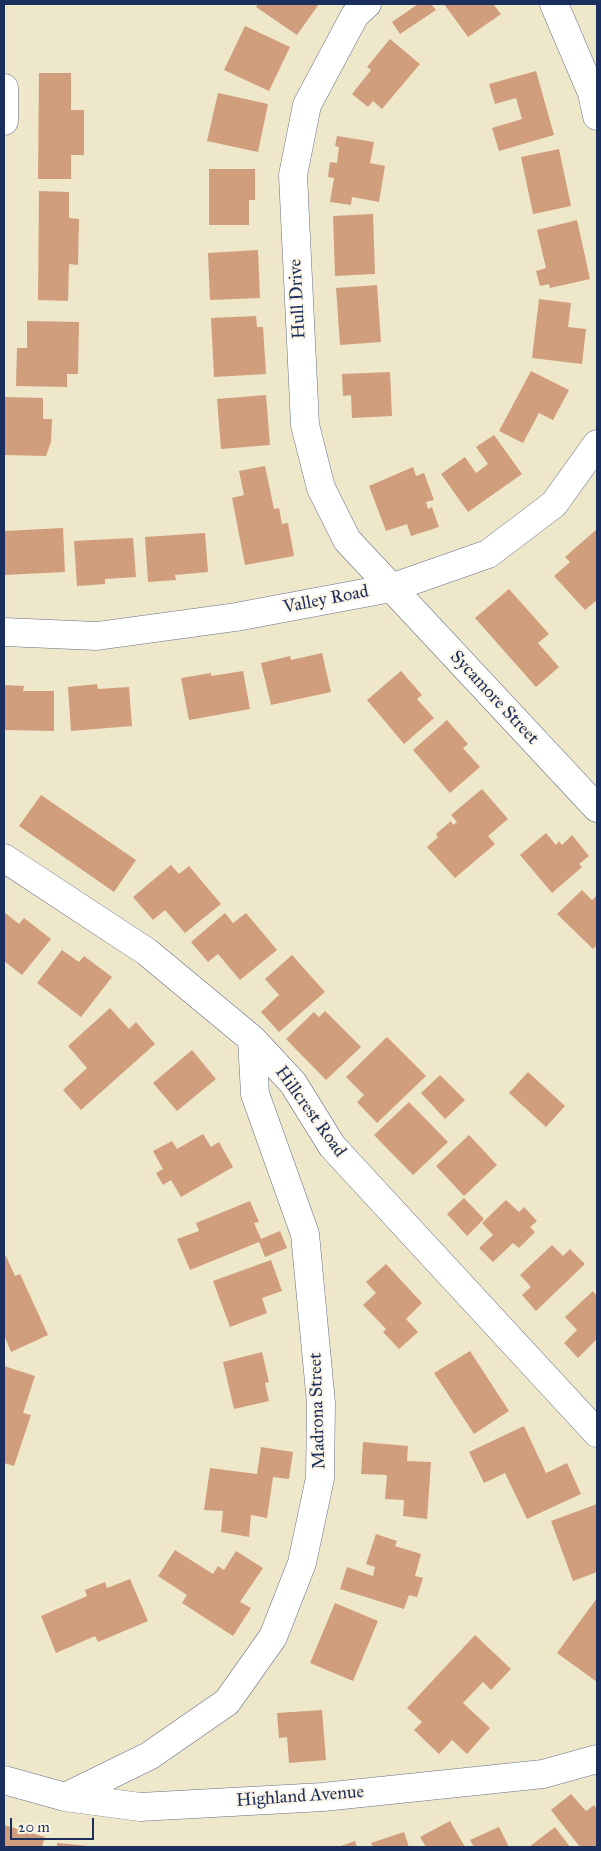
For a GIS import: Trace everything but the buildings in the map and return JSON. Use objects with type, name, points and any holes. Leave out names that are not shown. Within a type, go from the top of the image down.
[{"type":"street","name":"Hull Drive","points":[[367,4],[355,16],[307,105],[293,174],[294,240],[305,425],[321,488],[347,540],[391,588]]},
{"type":"street","points":[[554,4],[592,93],[597,116]]},
{"type":"street","points":[[4,88],[4,121]]},
{"type":"street","name":"Valley Road","points":[[4,632],[97,636],[236,617],[391,588],[488,554],[554,504],[597,444]]},
{"type":"street","name":"Sycamore Street","points":[[391,588],[597,808]]},
{"type":"street","name":"Hillcrest Road","points":[[4,858],[147,952],[252,1038],[293,1083],[332,1146],[597,1433]]},
{"type":"street","name":"Madrona Street","points":[[65,1797],[149,1756],[227,1702],[273,1637],[302,1563],[320,1478],[320,1383],[305,1234],[255,1094],[252,1038]]},
{"type":"street","name":"Highland Avenue","points":[[4,1780],[65,1797],[140,1808],[323,1797],[543,1774],[597,1759]]}]
